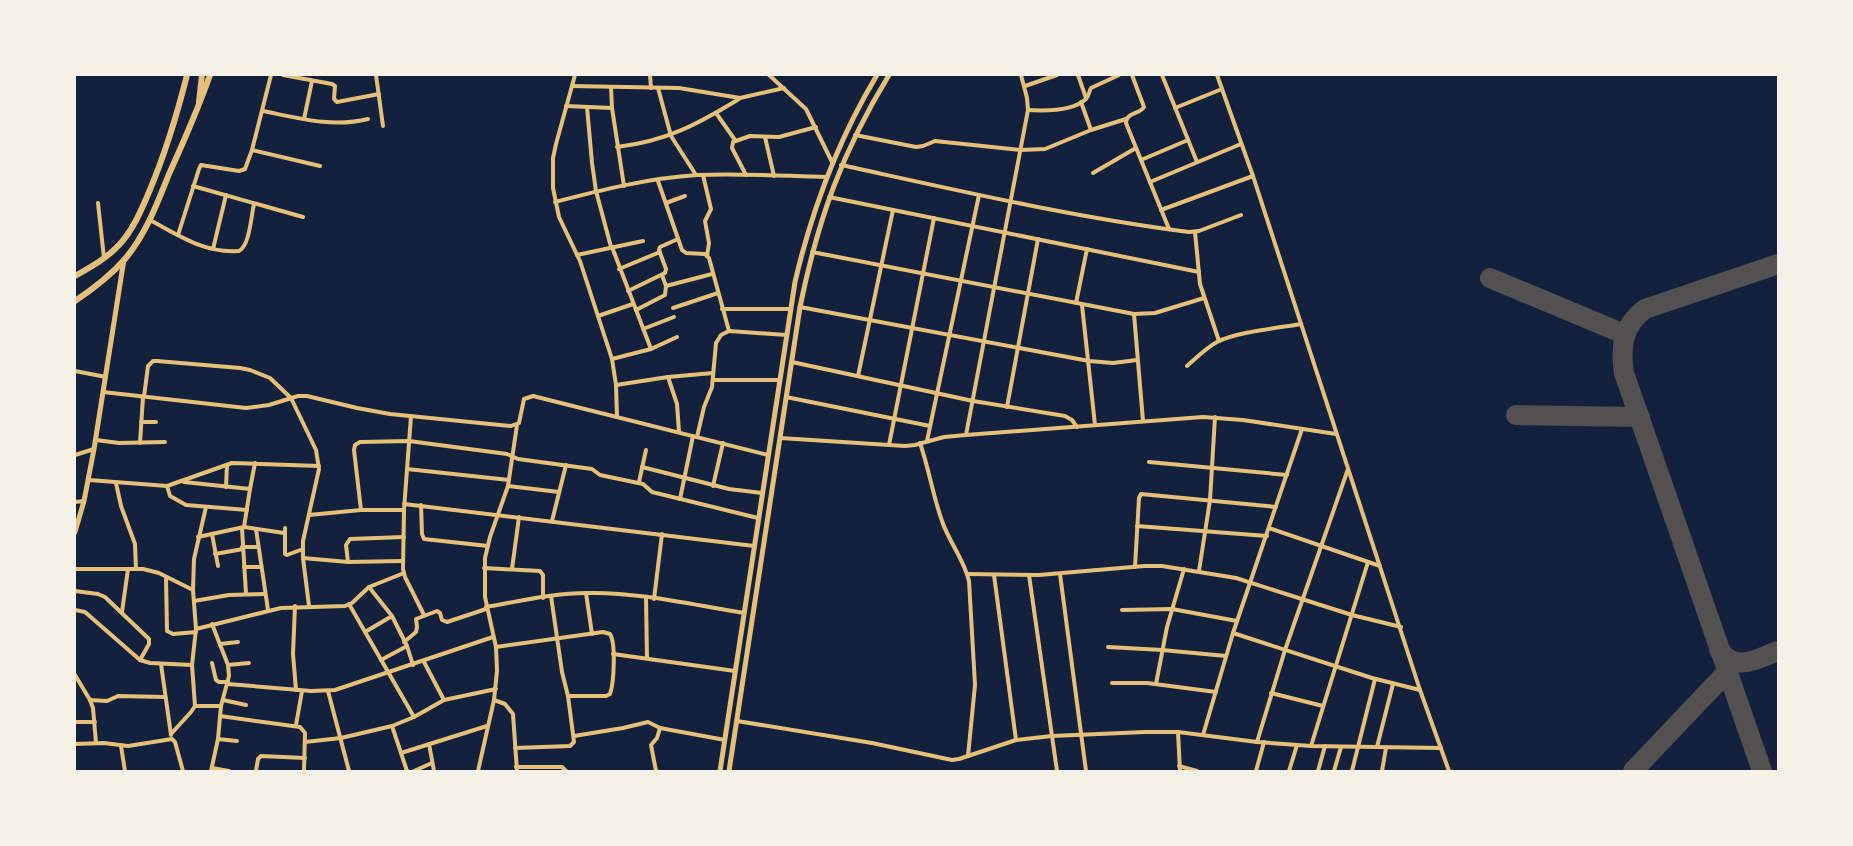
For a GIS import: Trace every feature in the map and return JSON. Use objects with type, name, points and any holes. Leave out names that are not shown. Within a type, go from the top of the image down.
[{"type":"main road","points":[[75,276],[104,258],[120,244],[138,218],[171,133],[187,75]]},
{"type":"main road","points":[[199,106],[199,86],[202,75]]},
{"type":"main road","points":[[75,301],[99,283],[124,259],[150,220],[199,106],[210,75]]},
{"type":"street","points":[[178,235],[198,169],[201,165],[243,171],[252,150],[271,75]]},
{"type":"street","points":[[283,75],[332,84],[335,88],[335,100],[338,102],[379,94]]},
{"type":"street","points":[[376,75],[383,126]]},
{"type":"street","points":[[575,75],[553,158],[553,188],[555,202],[565,231],[577,255],[612,359],[616,385],[617,417]]},
{"type":"street","points":[[650,75],[651,88]]},
{"type":"street","points":[[769,75],[806,109],[832,162]]},
{"type":"street","points":[[729,771],[800,307],[812,252],[828,197],[841,165],[855,135],[889,75]]},
{"type":"street","points":[[966,435],[1028,110],[1022,75]]},
{"type":"street","points":[[1025,86],[1057,75]]},
{"type":"street","points":[[1078,75],[1086,98]]},
{"type":"street","points":[[1028,110],[1055,111],[1081,102],[1086,98],[1091,88],[1107,77],[1119,75]]},
{"type":"street","points":[[855,135],[916,147],[923,146],[932,141],[939,141],[1020,150],[1051,148],[1142,111],[1144,107],[1132,75]]},
{"type":"street","points":[[1162,75],[1197,162]]},
{"type":"street","points":[[1217,75],[1253,176],[1420,690],[1449,771]]},
{"type":"street","points":[[720,771],[790,309],[808,229],[832,162],[847,131],[876,76],[884,83]]},
{"type":"street","points":[[304,119],[312,81]]},
{"type":"street","points":[[572,86],[690,89],[740,98]]},
{"type":"street","points":[[611,87],[617,147],[624,186]]},
{"type":"street","points":[[658,88],[671,136],[696,175]]},
{"type":"street","points":[[617,147],[671,136],[716,113],[740,98],[784,88]]},
{"type":"street","points":[[1175,108],[1222,89]]},
{"type":"street","points":[[1081,102],[1092,130]]},
{"type":"street","points":[[566,106],[612,108]]},
{"type":"street","points":[[587,107],[596,191],[612,247],[651,349]]},
{"type":"street","points":[[263,111],[320,122],[344,124],[368,119]]},
{"type":"street","points":[[716,113],[735,140]]},
{"type":"street","points":[[1126,119],[1169,229]]},
{"type":"street","points":[[735,140],[755,136],[779,137],[816,127]]},
{"type":"street","points":[[765,137],[774,176]]},
{"type":"street","points":[[735,140],[732,146],[746,175]]},
{"type":"street","points":[[1141,160],[1188,140]]},
{"type":"street","points":[[1150,182],[1241,144]]},
{"type":"street","points":[[1093,173],[1136,148]]},
{"type":"street","points":[[252,150],[320,166]]},
{"type":"street","points":[[841,165],[979,195],[1169,229],[1195,232],[1241,215]]},
{"type":"street","points":[[555,202],[596,191],[696,175],[827,177]]},
{"type":"street","points":[[703,175],[711,209],[705,221],[709,243],[707,256],[729,331]]},
{"type":"street","points":[[1161,210],[1253,176]]},
{"type":"street","points":[[658,181],[682,250],[686,253],[707,256]]},
{"type":"street","points":[[193,186],[302,217]]},
{"type":"street","points":[[213,248],[226,195]]},
{"type":"street","points":[[927,441],[979,195]]},
{"type":"street","points":[[666,203],[685,196]]},
{"type":"street","points":[[828,197],[1198,272]]},
{"type":"street","points":[[98,203],[104,258]]},
{"type":"street","points":[[150,220],[191,242],[235,251],[242,249],[246,242],[254,204]]},
{"type":"street","points":[[858,376],[893,210]]},
{"type":"street","points":[[888,445],[934,218]]},
{"type":"street","points":[[1195,232],[1198,272],[1204,298],[1219,341]]},
{"type":"street","points":[[628,291],[662,275],[666,270],[659,248],[678,238]]},
{"type":"street","points":[[1007,407],[1038,239]]},
{"type":"street","points":[[577,255],[642,241]]},
{"type":"street","points":[[1076,303],[1087,249]]},
{"type":"street","points":[[620,269],[660,252]]},
{"type":"street","points":[[812,252],[1134,314],[1155,313],[1204,298]]},
{"type":"street","points":[[75,532],[89,480],[124,259]]},
{"type":"street","points":[[666,286],[712,274]]},
{"type":"street","points":[[636,310],[664,297],[667,292],[662,275]]},
{"type":"street","points":[[673,308],[718,293]]},
{"type":"street","points":[[598,316],[633,304]]},
{"type":"street","points":[[1082,304],[1095,425]]},
{"type":"street","points":[[800,307],[1089,361],[1113,363],[1137,360]]},
{"type":"street","points":[[722,309],[790,309]]},
{"type":"street","points":[[1134,314],[1143,421]]},
{"type":"street","points":[[643,329],[674,317]]},
{"type":"street","points":[[1186,366],[1219,341],[1301,324]]},
{"type":"street","points":[[680,499],[695,436],[704,407],[710,395],[713,380],[714,351],[718,338],[729,331],[786,335]]},
{"type":"street","points":[[612,359],[651,349],[677,337]]},
{"type":"street","points":[[140,443],[143,397],[148,366],[153,361],[250,370],[270,378],[291,398],[316,450],[319,466],[303,549],[309,606]]},
{"type":"street","points":[[792,362],[973,401],[1065,416],[1072,420],[1077,427]]},
{"type":"street","points":[[75,371],[106,377]]},
{"type":"street","points":[[616,385],[668,377],[713,373]]},
{"type":"street","points":[[668,377],[677,404],[679,432]]},
{"type":"street","points":[[713,380],[779,380]]},
{"type":"street","points":[[103,392],[246,408],[268,406],[298,396],[316,398],[357,408],[411,416],[511,426],[517,425]]},
{"type":"street","points":[[478,771],[494,700],[497,671],[496,647],[486,608],[484,568],[488,546],[508,486],[517,425],[524,399],[530,396],[768,455]]},
{"type":"street","points":[[786,397],[930,426]]},
{"type":"street","points":[[411,416],[404,504],[403,561],[404,573],[424,616]]},
{"type":"street","points":[[770,441],[910,445],[966,435],[1215,417],[1336,434]]},
{"type":"street","points":[[1199,571],[1210,500],[1215,417]]},
{"type":"street","points":[[141,422],[156,422]]},
{"type":"street","points":[[1204,735],[1233,633],[1302,429]]},
{"type":"street","points":[[96,440],[140,443],[165,442]]},
{"type":"street","points":[[361,510],[355,445],[360,442],[409,442],[507,454],[518,459],[592,469],[600,475],[639,482],[652,492],[758,518]]},
{"type":"street","points":[[920,443],[929,468],[941,520],[967,574],[975,685],[968,756]]},
{"type":"street","points":[[714,486],[723,444]]},
{"type":"street","points":[[75,455],[94,449]]},
{"type":"street","points":[[639,482],[646,450]]},
{"type":"street","points":[[1149,462],[1287,475]]},
{"type":"street","points":[[89,480],[167,486],[238,463],[319,466]]},
{"type":"street","points":[[246,594],[243,528],[255,463]]},
{"type":"street","points":[[226,487],[227,465]]},
{"type":"street","points":[[552,521],[566,465]]},
{"type":"street","points":[[642,467],[714,486],[762,493]]},
{"type":"street","points":[[407,469],[509,480]]},
{"type":"street","points":[[1257,742],[1302,599],[1348,469]]},
{"type":"street","points":[[181,482],[250,489]]},
{"type":"street","points":[[116,483],[121,506],[134,544],[136,568]]},
{"type":"street","points":[[167,486],[170,496],[186,505],[247,510]]},
{"type":"street","points":[[508,486],[559,492]]},
{"type":"street","points":[[1135,567],[1138,498],[1141,494],[1276,506]]},
{"type":"street","points":[[75,502],[84,501]]},
{"type":"street","points":[[404,504],[754,546]]},
{"type":"street","points":[[421,506],[422,534],[426,541],[488,546]]},
{"type":"street","points":[[171,734],[195,706],[192,665],[196,631],[193,590],[194,559],[206,507]]},
{"type":"street","points":[[309,515],[361,510],[404,510]]},
{"type":"street","points":[[512,570],[519,517]]},
{"type":"street","points":[[1137,526],[1267,536]]},
{"type":"street","points":[[198,537],[243,528],[284,533]]},
{"type":"street","points":[[285,528],[285,554],[303,549]]},
{"type":"street","points":[[1269,528],[1380,566]]},
{"type":"street","points":[[256,529],[268,610]]},
{"type":"street","points":[[212,534],[218,566]]},
{"type":"street","points":[[654,599],[662,534]]},
{"type":"street","points":[[348,562],[346,545],[350,539],[404,536]]},
{"type":"street","points":[[216,554],[258,547]]},
{"type":"street","points":[[303,558],[348,562],[403,561]]},
{"type":"street","points":[[1311,746],[1368,562]]},
{"type":"street","points":[[967,574],[1060,574],[1162,566],[1199,571],[1250,582],[1352,615],[1401,627]]},
{"type":"street","points":[[244,568],[261,567]]},
{"type":"street","points":[[75,570],[136,568],[166,576],[193,590]]},
{"type":"street","points":[[484,568],[542,573],[543,598]]},
{"type":"street","points":[[122,612],[128,569]]},
{"type":"street","points":[[1156,684],[1162,650],[1184,569]]},
{"type":"street","points":[[166,576],[167,631],[173,634],[196,631],[212,624],[268,610],[295,606],[337,607],[349,604],[369,587],[404,573]]},
{"type":"street","points":[[1060,574],[1086,771]]},
{"type":"street","points":[[994,575],[1016,740]]},
{"type":"street","points":[[1029,575],[1057,771]]},
{"type":"street","points":[[369,587],[392,616],[407,646],[413,665]]},
{"type":"street","points":[[75,592],[98,594],[105,597],[122,612],[149,641],[140,660]]},
{"type":"street","points":[[404,642],[416,632],[418,627],[416,619],[437,611],[440,613],[442,620],[447,622],[486,608],[551,596],[586,593],[654,599],[744,613]]},
{"type":"street","points":[[586,593],[592,634]]},
{"type":"street","points":[[194,601],[246,594],[265,594]]},
{"type":"street","points":[[515,748],[570,746],[574,744],[551,596]]},
{"type":"street","points":[[646,598],[647,658]]},
{"type":"street","points":[[349,604],[414,717]]},
{"type":"street","points":[[295,606],[293,654],[296,690]]},
{"type":"street","points":[[1122,610],[1172,609],[1237,621]]},
{"type":"street","points":[[75,610],[85,612],[140,660],[160,664],[192,665]]},
{"type":"street","points":[[365,632],[392,616]]},
{"type":"street","points":[[212,624],[228,665],[228,683],[223,700],[218,740],[211,770],[229,771]]},
{"type":"street","points":[[496,647],[603,632],[610,634],[612,637],[613,654],[610,694],[606,696],[568,696]]},
{"type":"street","points":[[1233,633],[1375,679],[1420,690]]},
{"type":"street","points":[[212,663],[216,680],[228,683],[302,691],[328,691],[344,689],[493,637]]},
{"type":"street","points":[[220,644],[238,642]]},
{"type":"street","points":[[381,660],[407,646]]},
{"type":"street","points":[[1108,648],[1162,650],[1226,656]]},
{"type":"street","points":[[613,654],[735,671]]},
{"type":"street","points":[[424,662],[444,700]]},
{"type":"street","points":[[228,665],[249,663]]},
{"type":"street","points":[[160,664],[172,739],[175,742],[183,771]]},
{"type":"street","points":[[75,675],[90,700],[95,722],[96,743]]},
{"type":"street","points":[[1352,771],[1375,679]]},
{"type":"street","points":[[1112,683],[1156,684],[1216,692]]},
{"type":"street","points":[[1377,748],[1393,684]]},
{"type":"street","points":[[305,742],[341,738],[392,726],[414,717],[444,700],[496,689]]},
{"type":"street","points":[[296,725],[302,691]]},
{"type":"street","points":[[328,691],[349,771]]},
{"type":"street","points":[[1271,693],[1324,706]]},
{"type":"street","points":[[90,700],[107,701],[118,696],[165,697]]},
{"type":"street","points":[[223,700],[246,705]]},
{"type":"street","points":[[494,700],[505,704],[511,710],[516,769],[562,767],[566,771]]},
{"type":"street","points":[[195,706],[222,706]]},
{"type":"street","points":[[220,716],[296,725],[303,729],[305,733],[304,771]]},
{"type":"street","points":[[737,720],[952,760],[1016,740],[1052,736],[1178,732],[1257,742],[1311,746],[1441,748]]},
{"type":"street","points":[[75,722],[95,722]]},
{"type":"street","points":[[574,736],[648,722],[660,728],[725,740]]},
{"type":"street","points":[[392,726],[407,771]]},
{"type":"street","points":[[401,753],[487,726]]},
{"type":"street","points":[[656,771],[651,745],[657,738],[660,728]]},
{"type":"street","points":[[1178,732],[1180,769],[1197,771]]},
{"type":"street","points":[[75,744],[96,743],[135,746],[172,739]]},
{"type":"street","points":[[218,740],[237,742]]},
{"type":"street","points":[[1256,771],[1264,742]]},
{"type":"street","points":[[429,744],[434,771]]},
{"type":"street","points":[[1290,771],[1297,745]]},
{"type":"street","points":[[121,746],[125,771]]},
{"type":"street","points":[[1318,771],[1325,746]]},
{"type":"street","points":[[1334,771],[1341,746]]},
{"type":"street","points":[[1382,771],[1386,748]]},
{"type":"street","points":[[256,771],[258,759],[261,756],[305,758]]},
{"type":"street","points":[[414,771],[432,763]]},
{"type":"taxiway","points":[[1762,771],[1624,373],[1622,354],[1628,329],[1645,309],[1778,264]]},
{"type":"taxiway","points":[[1490,278],[1624,334]]},
{"type":"taxiway","points":[[1516,415],[1640,417]]},
{"type":"taxiway","points":[[1719,650],[1726,657],[1740,663],[1778,651]]},
{"type":"taxiway","points":[[1633,771],[1728,671]]}]
